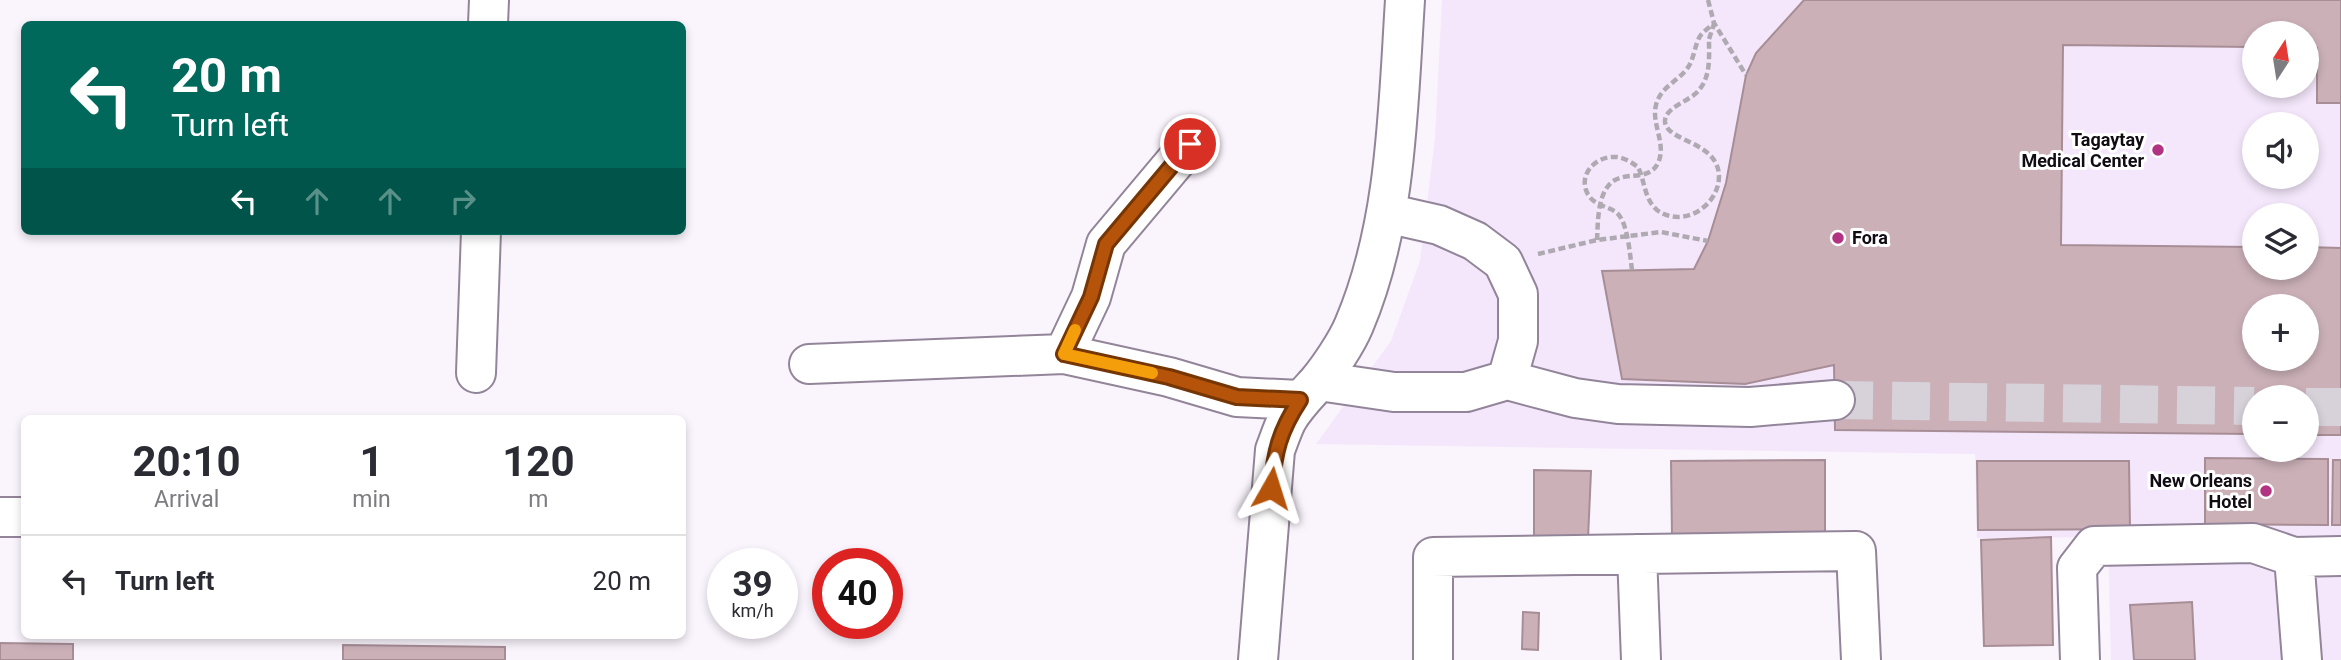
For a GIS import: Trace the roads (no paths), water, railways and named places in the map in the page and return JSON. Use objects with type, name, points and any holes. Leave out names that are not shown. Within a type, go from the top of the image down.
[{"type":"street","points":[[488,21],[489,0]]},
{"type":"street","points":[[1258,660],[1275,450],[1287,421],[1353,328],[1373,276],[1386,213],[1398,124],[1405,0]]},
{"type":"street","points":[[1064,354],[1091,297],[1106,244],[1190,144]]},
{"type":"street","points":[[1386,213],[1439,225],[1475,242],[1503,262],[1518,294],[1518,341],[1507,380]]},
{"type":"street","points":[[476,373],[481,235]]},
{"type":"street","points":[[810,364],[1064,354],[1169,377],[1237,397],[1310,391],[1466,392],[1507,380],[1575,398],[1618,404],[1750,407],[1835,400]]},
{"type":"street","points":[[0,517],[21,517]]},
{"type":"street","points":[[2080,660],[2077,568],[2094,546],[2253,542],[2294,557],[2341,556]]},
{"type":"street","points":[[1433,660],[1433,557],[1856,551],[1861,660]]},
{"type":"street","points":[[1637,554],[1641,660]]},
{"type":"street","points":[[2294,557],[2302,660]]},
{"type":"tunnel","points":[[1835,400],[2242,406]]},
{"type":"tunnel","points":[[2319,407],[2341,407]]},
{"type":"place","name":"Tagaytay Medical Center","points":[[2158,150]]},
{"type":"place","name":"Fora","points":[[1838,238]]},
{"type":"place","name":"New Orleans Hotel","points":[[2266,491]]}]
